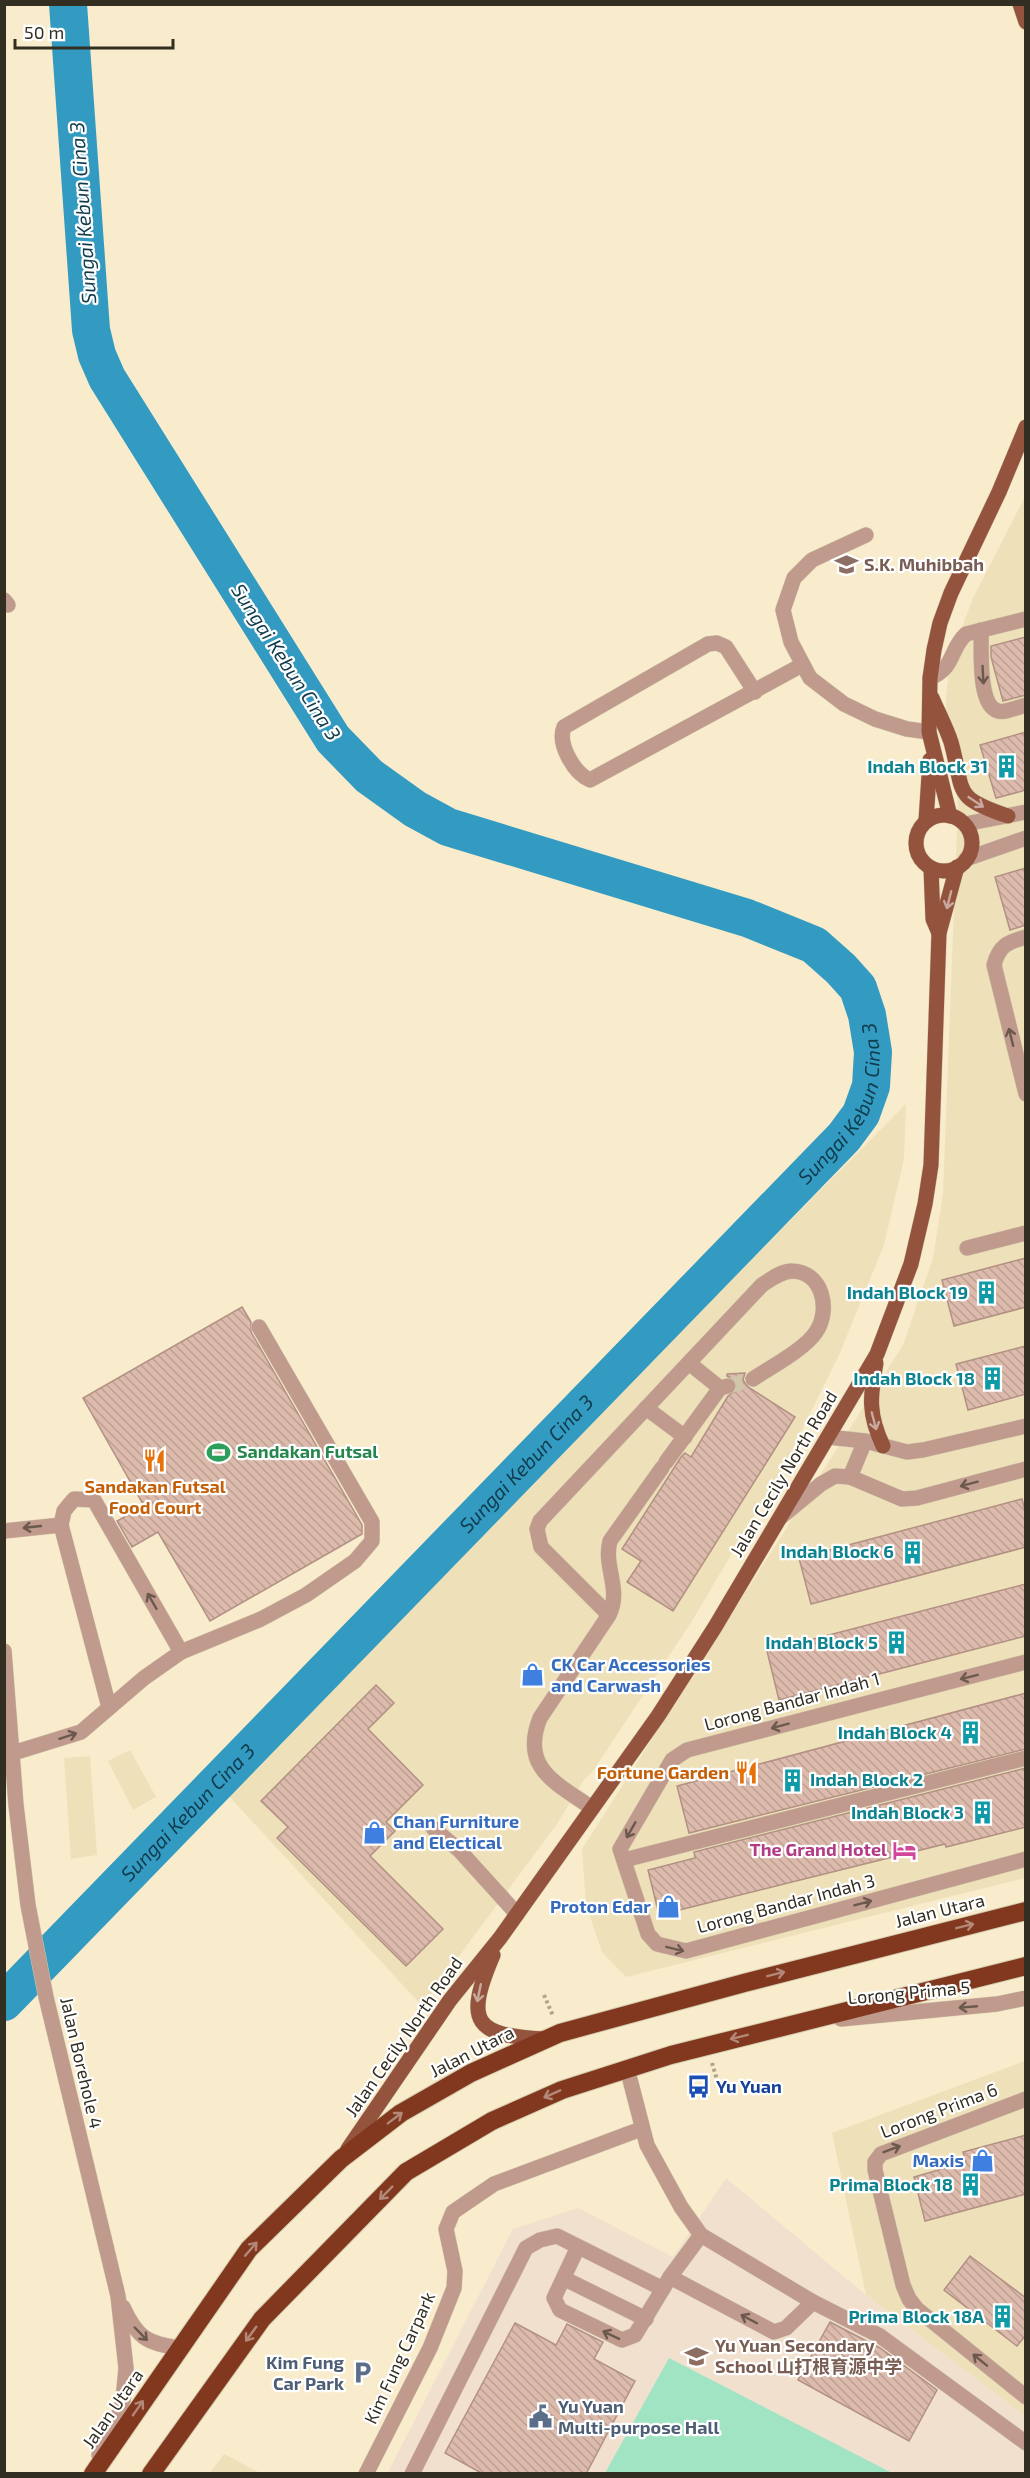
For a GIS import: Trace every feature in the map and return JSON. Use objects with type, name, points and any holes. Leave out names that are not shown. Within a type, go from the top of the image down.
[{"type":"highway","name":"Jalan Utara","points":[[91,2474],[249,2249],[341,2159],[401,2113],[471,2073],[548,2039],[598,2022],[1026,1911]]},
{"type":"highway","points":[[157,2472],[262,2319],[406,2172],[492,2121],[562,2090],[712,2043],[1026,1966]]},
{"type":"main road","points":[[1020,4],[1026,22]]},
{"type":"main road","points":[[926,821],[934,817],[950,816],[964,824],[971,842],[961,863],[948,870],[931,868],[923,862],[916,846],[916,837],[926,821],[930,685],[940,623],[951,593],[999,492],[1026,427]]},
{"type":"main road","points":[[930,685],[951,742],[962,790],[970,800],[1008,816]]},
{"type":"main road","points":[[930,736],[950,816]]},
{"type":"main road","name":"Jalan Cecily North Road","points":[[341,2159],[450,2000],[500,1938],[658,1716],[716,1627],[878,1354],[911,1264],[927,1194],[931,1165],[939,933],[961,863]]},
{"type":"main road","name":"Jalan Cecily North Road","points":[[931,868],[933,919],[939,933]]},
{"type":"main road","points":[[878,1354],[870,1404],[874,1427],[883,1446]]},
{"type":"main road","name":"Jalan Cecily North Road","points":[[500,1938],[480,1987],[477,2012],[483,2024],[494,2032],[512,2037],[548,2039]]},
{"type":"street","points":[[866,535],[812,560],[794,578],[783,610],[790,642],[810,678],[844,704],[875,719],[930,736]]},
{"type":"street","points":[[930,685],[948,666],[959,640],[966,634],[1026,619]]},
{"type":"street","points":[[981,630],[984,696],[990,707],[1000,712],[1026,705]]},
{"type":"street","points":[[755,692],[726,647],[717,643],[708,645],[564,727],[561,740],[576,771],[590,780],[755,692],[802,665]]},
{"type":"street","points":[[964,824],[1026,812]]},
{"type":"street","points":[[961,863],[1026,838]]},
{"type":"street","points":[[1026,937],[1012,940],[997,951],[994,965],[1026,1094]]},
{"type":"street","points":[[967,1248],[1026,1233]]},
{"type":"street","points":[[609,1615],[541,1547],[537,1529],[540,1521],[762,1285],[771,1278],[791,1271],[811,1277],[817,1284],[823,1300],[822,1317],[815,1334],[753,1379]]},
{"type":"street","points":[[13,1753],[81,1732],[109,1707],[181,1652],[261,1619],[306,1594],[355,1561],[372,1541],[372,1522],[259,1327]]},
{"type":"street","points":[[592,1808],[547,1775],[537,1762],[532,1748],[533,1735],[540,1718],[609,1615],[615,1598],[609,1554],[610,1541],[664,1465],[724,1387],[689,1363]]},
{"type":"street","points":[[646,1408],[686,1437]]},
{"type":"street","points":[[828,1437],[865,1441],[907,1452],[1026,1426]]},
{"type":"street","points":[[850,1477],[865,1441]]},
{"type":"street","points":[[781,1518],[828,1479],[842,1476],[850,1477],[902,1499],[917,1498],[1026,1469]]},
{"type":"street","points":[[109,1707],[61,1525],[64,1511],[74,1499],[93,1500],[181,1652]]},
{"type":"street","points":[[4,1531],[61,1525]]},
{"type":"street","name":"Jalan Borehole 4","points":[[4,1651],[7,1724],[13,1753],[28,1905],[46,1997],[118,2296],[126,2368],[123,2400],[118,2417],[91,2474]]},
{"type":"street","name":"Lorong Bandar Indah 1","points":[[622,1855],[672,1760],[687,1750],[1026,1662]]},
{"type":"street","points":[[622,1855],[1026,1758]]},
{"type":"street","points":[[433,1828],[459,1850],[517,1914]]},
{"type":"street","name":"Lorong Bandar Indah 3","points":[[622,1855],[648,1934],[657,1944],[686,1952],[1026,1859]]},
{"type":"street","name":"Lorong Prima 5","points":[[795,2023],[997,2004],[1026,1998]]},
{"type":"street","points":[[627,2068],[641,2129],[663,2176],[701,2235],[813,2302],[880,2336],[1026,2443]]},
{"type":"street","name":"Lorong Prima 6","points":[[1026,2098],[881,2154],[875,2162],[875,2170],[903,2285],[909,2299],[917,2309],[1026,2397]]},
{"type":"street","name":"Kim Fung Carpark","points":[[366,2474],[430,2348],[454,2288],[455,2271],[446,2229],[453,2212],[494,2184],[641,2129]]},
{"type":"street","points":[[578,2247],[565,2279],[554,2298],[560,2310],[622,2340],[635,2335],[666,2283],[701,2235]]},
{"type":"street","points":[[412,2474],[526,2248],[540,2240],[557,2236],[774,2332],[786,2328],[813,2302]]},
{"type":"street","points":[[565,2279],[646,2319]]},
{"type":"street","points":[[118,2296],[129,2320],[143,2339],[156,2345],[180,2349]]},
{"type":"shaded area","points":[[1025,497],[1025,1878],[626,1977],[602,1952],[586,1905],[582,1849],[903,1345],[933,1258],[943,1194],[958,804],[954,769],[946,735],[946,696],[951,656],[973,598]]},
{"type":"shaded area","points":[[906,1104],[904,1159],[884,1245],[839,1355],[786,1462],[692,1621],[593,1771],[584,1780],[557,1824],[422,2006],[228,1795],[386,1634],[494,1519]]},
{"type":"shaded area","points":[[130,1750],[156,1797],[133,1810],[108,1761]]},
{"type":"shaded area","points":[[90,1756],[97,1855],[71,1859],[64,1758]]},
{"type":"shaded area","points":[[1025,2061],[1025,2416],[866,2295],[832,2133]]},
{"type":"shaded area","name":"Yu Yuan Secondary School 山打根育源中学","points":[[726,2178],[866,2295],[1025,2416],[1025,2473],[387,2474],[513,2229],[578,2208],[673,2257]]},
{"type":"shaded area","points":[[224,2454],[260,2473],[210,2473]]},
{"type":"green space","points":[[669,2358],[892,2473],[605,2473]]},
{"type":"building","points":[[1026,637],[1026,695],[1003,701],[991,657],[991,646]]},
{"type":"building","name":"Indah Block 31","points":[[1026,732],[1026,790],[996,798],[980,745]]},
{"type":"building","points":[[1026,868],[1026,925],[1010,930],[995,877]]},
{"type":"building","name":"Indah Block 19","points":[[1026,1258],[1026,1307],[954,1326],[942,1280]]},
{"type":"building","name":"Sandakan Futsal","points":[[242,1307],[251,1322],[251,1332],[362,1525],[362,1534],[210,1621],[158,1532],[132,1547],[117,1521],[144,1506],[83,1398]]},
{"type":"building","name":"Indah Block 18","points":[[1026,1346],[1026,1394],[968,1410],[956,1364]]},
{"type":"building","points":[[745,1373],[743,1380],[748,1387],[795,1417],[673,1611],[627,1582],[641,1561],[622,1549],[681,1457],[685,1453],[691,1457],[728,1396],[737,1389],[735,1380],[727,1374]]},
{"type":"building","name":"Indah Block 6","points":[[1022,1499],[1026,1514],[1026,1547],[811,1604],[799,1558]]},
{"type":"building","name":"Indah Block 5","points":[[1026,1584],[1026,1636],[779,1700],[767,1651]]},
{"type":"building","points":[[376,1685],[394,1703],[368,1729],[423,1785],[386,1822],[395,1831],[370,1856],[443,1929],[406,1966],[277,1838],[288,1827],[261,1801]]},
{"type":"building","points":[[1026,1693],[1026,1749],[689,1833],[677,1786]]},
{"type":"building","points":[[1026,1768],[1026,1827],[946,1847],[945,1844],[659,1915],[648,1870],[695,1858],[694,1852]]},
{"type":"building","name":"Prima Block 18","points":[[1026,2135],[1026,2194],[925,2221],[914,2177],[966,2162],[963,2152]]},
{"type":"building","name":"Prima Block 18A","points":[[970,2256],[1026,2298],[1026,2335],[1017,2346],[944,2290]]},
{"type":"building","points":[[830,2322],[880,2348],[937,2390],[909,2441],[798,2380]]},
{"type":"building","name":"Yu Yuan Multi-purpose Hall","points":[[515,2323],[556,2345],[567,2324],[603,2342],[594,2359],[635,2381],[586,2474],[483,2474],[445,2453]]},
{"type":"waterway","name":"Sungai Kebun Cina 3","points":[[4,2002],[844,1137],[861,1114],[871,1086],[873,1052],[867,1015],[858,988],[814,945],[747,918],[448,827],[415,809],[369,776],[333,739],[107,378],[97,355],[91,330],[68,4]]},
{"type":"tunnel","points":[[728,1386],[753,1379]]},
{"type":"place","name":"S.K. Muhibbah","points":[[846,565]]},
{"type":"place","name":"Indah Block 31","points":[[1006,767]]},
{"type":"place","name":"Indah Block 19","points":[[986,1293]]},
{"type":"place","name":"Indah Block 18","points":[[993,1379]]},
{"type":"place","name":"Sandakan Futsal","points":[[219,1452]]},
{"type":"place","name":"Sandakan Futsal Food Court","points":[[155,1461]]},
{"type":"place","name":"Indah Block 6","points":[[912,1552]]},
{"type":"place","name":"Indah Block 5","points":[[896,1643]]},
{"type":"place","name":"CK Car Accessories and Carwash","points":[[533,1675]]},
{"type":"place","name":"Indah Block 4","points":[[970,1733]]},
{"type":"place","name":"Fortune Garden","points":[[747,1773]]},
{"type":"place","name":"Indah Block 2","points":[[792,1780]]},
{"type":"place","name":"Indah Block 3","points":[[982,1813]]},
{"type":"place","name":"Chan Furniture and Electical","points":[[375,1832]]},
{"type":"place","name":"The Grand Hotel","points":[[905,1850]]},
{"type":"place","name":"Proton Edar","points":[[669,1907]]},
{"type":"place","name":"Yu Yuan","points":[[698,2087]]},
{"type":"place","name":"Maxis","points":[[982,2161]]},
{"type":"place","name":"Prima Block 18","points":[[971,2185]]},
{"type":"place","name":"Prima Block 18A","points":[[1002,2317]]},
{"type":"place","name":"Yu Yuan Secondary School 山打根育源中学","points":[[697,2356]]},
{"type":"place","name":"Kim Fung Car Park","points":[[362,2373]]},
{"type":"place","name":"Yu Yuan Multi-purpose Hall","points":[[540,2417]]}]
